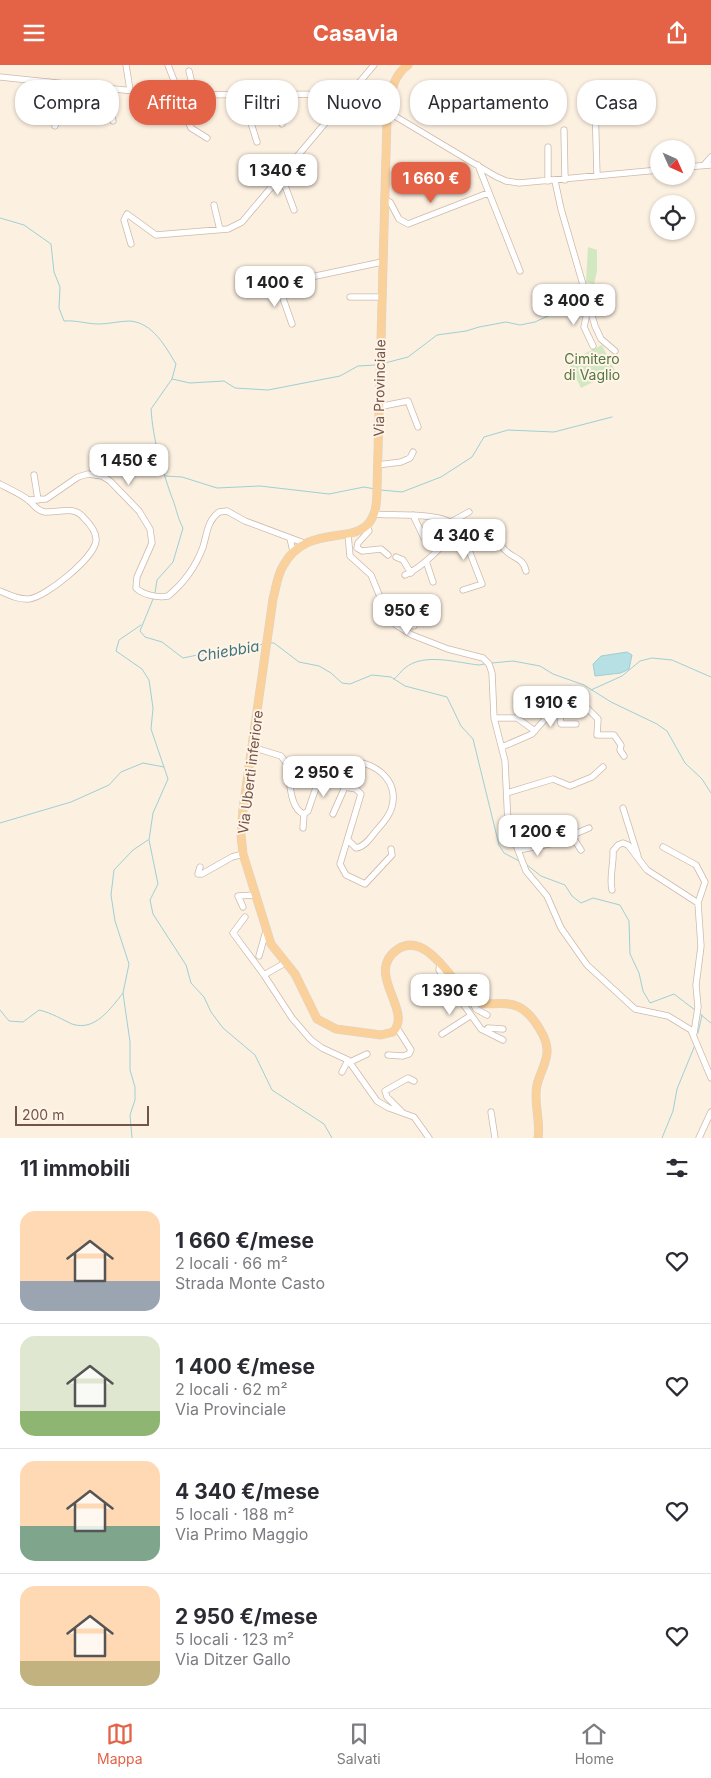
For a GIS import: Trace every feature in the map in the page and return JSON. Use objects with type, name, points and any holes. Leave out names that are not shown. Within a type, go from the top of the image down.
[{"type":"main road","name":"Via Provinciale","points":[[395,80],[408,65]]},
{"type":"main road","name":"Via Provinciale","points":[[374,514],[387,125]]},
{"type":"main road","points":[[367,527],[374,514]]},
{"type":"main road","name":"Via Uberti inferiore","points":[[367,527],[358,532],[323,537],[304,543],[293,552],[282,566],[273,599],[252,747],[242,824],[243,854],[271,944],[295,974],[312,1011],[322,1023],[336,1029],[381,1035],[390,1034],[397,1028]]},
{"type":"main road","points":[[397,1028],[398,1016],[386,975],[389,958],[401,947],[410,945],[424,949],[440,962],[470,998],[481,1003],[518,1005],[527,1012],[542,1033],[548,1051],[537,1086],[538,1138]]},
{"type":"street","points":[[126,65],[129,84]]},
{"type":"street","points":[[168,65],[174,80]]},
{"type":"street","points":[[361,80],[374,65]]},
{"type":"street","points":[[189,71],[191,80]]},
{"type":"street","points":[[0,77],[30,80]]},
{"type":"street","points":[[400,119],[506,181],[519,183],[552,181],[650,171]]},
{"type":"street","points":[[190,125],[191,128],[207,138]]},
{"type":"street","points":[[252,125],[257,142]]},
{"type":"street","points":[[131,244],[124,221],[127,214],[156,235],[228,229],[242,222],[323,125]]},
{"type":"street","points":[[596,125],[597,176]]},
{"type":"street","points":[[564,130],[565,180]]},
{"type":"street","points":[[548,147],[552,181],[598,335],[615,351]]},
{"type":"street","points":[[704,165],[711,157]]},
{"type":"street","points":[[478,165],[520,271]]},
{"type":"street","points":[[695,166],[711,165]]},
{"type":"street","points":[[281,175],[294,210]]},
{"type":"street","points":[[384,200],[390,202],[399,219],[408,224],[488,193]]},
{"type":"street","points":[[214,205],[220,230]]},
{"type":"street","points":[[292,324],[278,284],[382,262]]},
{"type":"street","points":[[350,297],[381,297]]},
{"type":"street","points":[[589,303],[585,314],[584,327],[593,346]]},
{"type":"street","points":[[378,407],[408,401],[418,427]]},
{"type":"street","points":[[377,465],[400,462],[410,458],[413,452]]},
{"type":"street","points":[[28,500],[38,500],[55,495],[78,477],[88,473],[102,476],[110,481],[139,511],[150,529],[152,543],[136,585],[138,590],[159,596],[168,595],[188,575],[203,547],[210,521],[219,512],[227,511],[245,521],[304,543]]},
{"type":"street","points":[[34,475],[38,500]]},
{"type":"street","points":[[0,484],[28,500],[43,512],[75,511],[83,516],[95,531],[96,540],[93,549],[76,568],[50,591],[40,597],[27,599],[0,591]]},
{"type":"street","points":[[374,514],[413,515],[451,522],[469,512]]},
{"type":"street","points":[[413,515],[424,538]]},
{"type":"street","points":[[396,557],[403,560],[408,574],[426,561],[451,535],[453,525],[451,522]]},
{"type":"street","points":[[451,535],[457,539],[463,538],[492,525],[503,549],[518,558],[526,571]]},
{"type":"street","points":[[367,527],[369,531],[358,543],[357,548],[362,551],[381,549],[388,555]]},
{"type":"street","points":[[348,534],[350,556],[371,575],[388,613],[396,625],[412,635],[448,649],[473,654],[486,660],[490,667],[494,718],[502,747],[508,823],[530,878],[547,896],[561,928],[587,965],[635,1009],[668,1017],[691,1029],[711,1078]]},
{"type":"street","points":[[290,538],[293,552]]},
{"type":"street","points":[[463,538],[473,556],[482,583],[463,591]]},
{"type":"street","points":[[426,561],[433,582]]},
{"type":"street","points":[[388,613],[406,625],[414,626],[417,618]]},
{"type":"street","points":[[502,747],[535,731],[553,710],[559,711],[586,707],[598,719],[597,735],[614,735],[621,745],[620,750],[624,756]]},
{"type":"street","points":[[559,711],[561,724],[576,724]]},
{"type":"street","points":[[494,718],[517,718],[535,731]]},
{"type":"street","points":[[252,747],[284,759],[287,764],[295,805],[299,812],[304,814]]},
{"type":"street","points":[[303,829],[304,814],[322,777],[329,769],[349,760],[370,765],[388,780],[394,800],[390,812],[362,847],[356,848],[348,840]]},
{"type":"street","points":[[507,793],[553,779],[570,786],[592,777],[603,767]]},
{"type":"street","points":[[333,814],[345,787],[356,789],[361,793],[340,864],[346,875],[365,884],[392,855],[391,849]]},
{"type":"street","points":[[624,809],[640,860]]},
{"type":"street","points":[[552,844],[589,828]]},
{"type":"street","points":[[519,850],[574,839],[581,850]]},
{"type":"street","points":[[612,890],[610,882],[615,847],[624,843],[628,845],[647,870],[698,903]]},
{"type":"street","points":[[663,847],[696,865],[708,884],[698,903],[702,929],[700,964],[696,985],[698,1007],[694,1033]]},
{"type":"street","points":[[200,867],[198,874],[232,857],[243,854]]},
{"type":"street","points":[[243,907],[237,898],[238,896],[255,895]]},
{"type":"street","points":[[245,917],[233,933],[264,975],[292,1019],[311,1040],[322,1048],[349,1061],[377,1101],[416,1119],[429,1138]]},
{"type":"street","points":[[258,957],[266,931]]},
{"type":"street","points":[[440,962],[439,970],[470,1015],[479,1026],[503,1039]]},
{"type":"street","points":[[264,975],[285,963]]},
{"type":"street","points":[[470,998],[476,1009],[487,1015]]},
{"type":"street","points":[[442,1034],[470,1015]]},
{"type":"street","points":[[479,1026],[503,1029]]},
{"type":"street","points":[[388,1055],[403,1056],[409,1054],[411,1050],[397,1028]]},
{"type":"street","points":[[342,1072],[349,1061],[367,1054]]},
{"type":"street","points":[[403,1114],[387,1097],[385,1091],[401,1081],[408,1079],[414,1081]]},
{"type":"street","points":[[491,1112],[495,1138]]},
{"type":"street","points":[[699,1138],[711,1112]]},
{"type":"green space","points":[[588,247],[597,250],[597,271],[594,284],[586,282]]},
{"type":"green space","name":"Cimitero di Vaglio","points":[[602,345],[615,371],[581,388],[568,362]]},
{"type":"water","points":[[627,652],[632,655],[629,669],[621,673],[595,676],[593,664],[601,656]]},
{"type":"waterway","name":"Chiebbia","points":[[0,218],[24,225],[51,244],[54,272],[60,287],[59,308],[64,321],[99,324],[126,321],[138,323],[145,326],[158,337],[176,364],[172,379],[151,409],[161,463],[183,528],[173,562],[157,580],[155,593]]},
{"type":"waterway","points":[[385,363],[408,357],[437,335],[506,322],[520,325],[535,322],[561,310]]},
{"type":"waterway","points":[[172,379],[190,383],[224,381],[235,388],[268,390],[340,376],[358,366],[376,365]]},
{"type":"waterway","points":[[381,490],[402,492],[441,477],[472,457],[484,437],[508,430],[554,432],[612,417]]},
{"type":"waterway","points":[[165,476],[182,477],[217,488],[260,486],[329,494],[364,487],[375,489]]},
{"type":"waterway","name":"Chiebbia","points":[[153,599],[140,631],[145,637],[162,642],[183,658],[244,650],[263,644]]},
{"type":"waterway","points":[[141,625],[119,640],[116,651],[142,669],[149,680],[153,708],[151,729],[168,779],[153,813],[149,840],[158,884],[150,900],[153,914],[186,965],[191,983],[204,997],[211,1012],[223,1028],[255,1055],[272,1090],[324,1124],[332,1138]]},
{"type":"waterway","name":"Chiebbia","points":[[269,643],[274,643],[299,662],[319,666],[331,673],[342,683],[350,684],[372,675],[391,677],[405,686],[447,697],[461,726],[473,739],[499,845],[504,853],[519,861]]},
{"type":"waterway","points":[[591,690],[622,676],[640,661],[652,658],[672,660],[711,677]]},
{"type":"waterway","points":[[394,679],[413,663],[431,659],[479,665],[485,664]]},
{"type":"waterway","points":[[492,663],[513,661],[540,666],[553,674],[584,685],[611,702],[657,724],[667,731],[685,763],[702,779],[711,793]]},
{"type":"waterway","points":[[0,823],[71,802],[109,785],[121,772],[143,763],[164,767]]},
{"type":"waterway","points":[[132,1138],[130,1115],[135,1100],[135,1087],[130,1070],[130,1042],[123,993],[129,964],[115,921],[111,895],[114,870],[133,850],[148,840]]},
{"type":"waterway","name":"Chiebbia","points":[[527,865],[541,876],[565,885],[572,896],[581,903],[593,898],[620,905],[629,921],[630,954],[639,973],[643,991],[650,1003],[674,994],[695,1010]]},
{"type":"waterway","points":[[0,1010],[9,1021],[23,1022],[39,1010],[72,1024],[88,1025],[108,1012],[123,993]]},
{"type":"waterway","name":"Chiebbia","points":[[700,1014],[711,1023]]},
{"type":"waterway","points":[[698,1033],[702,1015]]},
{"type":"waterway","points":[[662,1138],[673,1111],[677,1089],[695,1045]]}]
